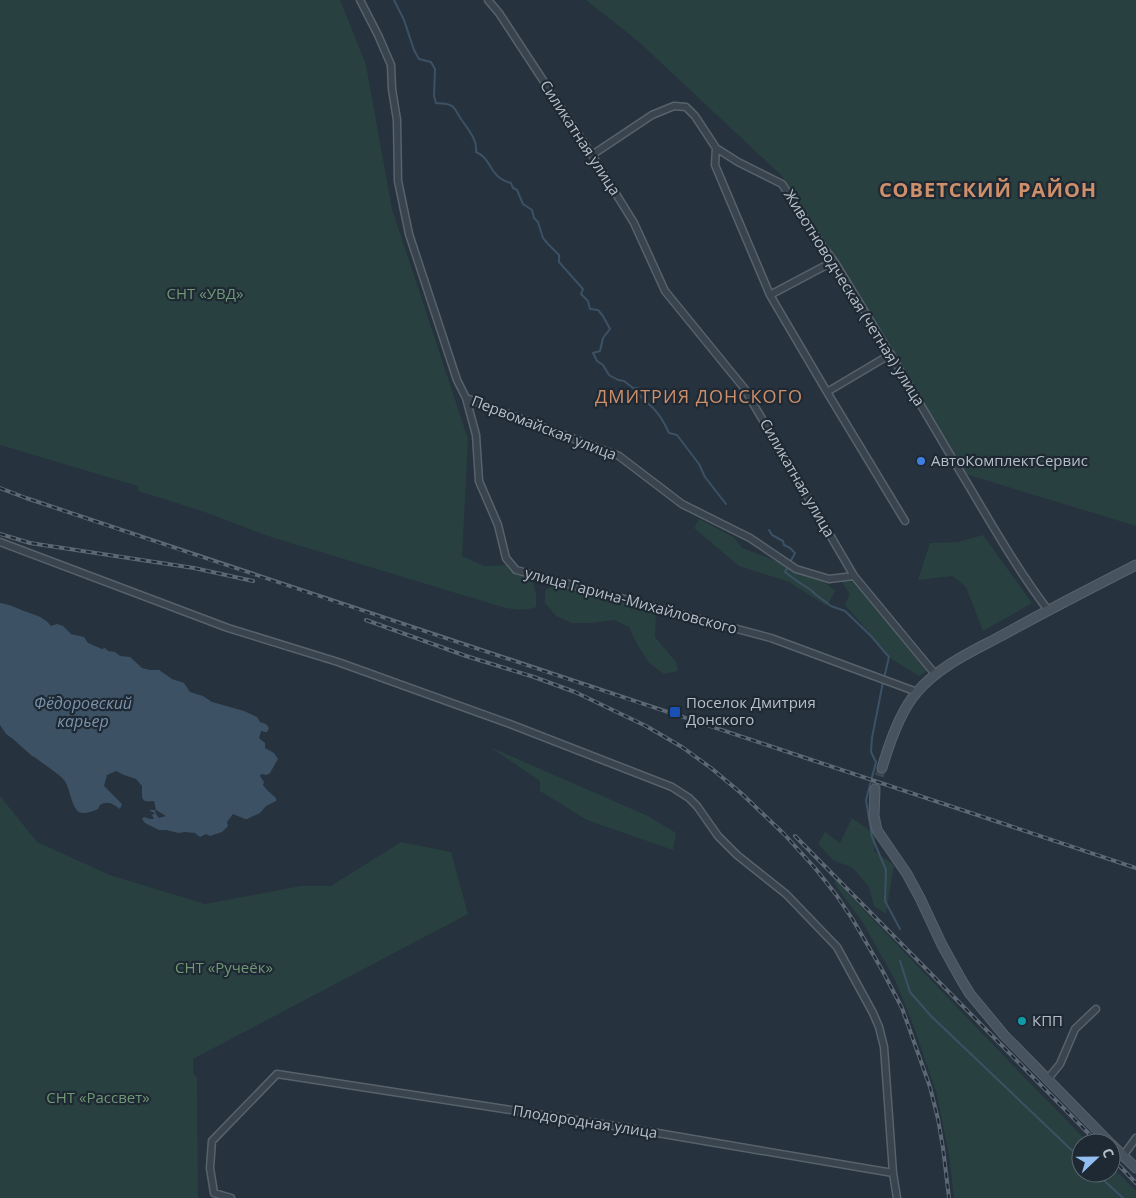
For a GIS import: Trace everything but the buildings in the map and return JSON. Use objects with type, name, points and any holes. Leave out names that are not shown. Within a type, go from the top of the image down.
[{"type":"street","name":"Первомайская улица","points":[[360,0],[391,65],[392,88],[397,120],[398,181],[409,234],[458,380],[466,398],[619,456],[682,504],[750,538],[796,569],[829,579],[854,576]]},
{"type":"street","name":"Силикатная улица","points":[[488,0],[499,12],[634,223],[665,291],[744,388],[854,576],[935,674]]},
{"type":"street","name":"Животноводческая (четная) улица","points":[[592,155],[652,115],[674,106],[686,107],[695,116],[716,148],[738,162],[782,184],[834,261],[993,526],[1048,610]]},
{"type":"street","points":[[716,148],[715,165],[770,295],[905,521]]},
{"type":"street","points":[[770,295],[834,261]]},
{"type":"street","points":[[827,392],[891,354]]},
{"type":"street","name":"улица Гарина-Михайловского","points":[[466,398],[476,435],[479,481],[498,525],[506,558],[516,570],[772,638],[917,692]]},
{"type":"street","points":[[0,542],[228,628],[338,662],[510,724],[672,787],[689,798],[697,806],[718,836],[737,855],[786,894],[837,947],[873,1013],[884,1047],[893,1173],[897,1198]]},
{"type":"street","points":[[882,768],[905,710],[917,692],[935,674],[964,654],[1136,565]]},
{"type":"street","points":[[875,789],[874,816],[877,830],[907,874],[942,945],[970,994],[1004,1035],[1099,1133]]},
{"type":"street","points":[[1047,1080],[1060,1064],[1075,1029],[1096,1009]]},
{"type":"street","name":"Плодородная улица","points":[[231,1198],[214,1193],[210,1168],[212,1141],[277,1074],[618,1127],[893,1173]]},
{"type":"street","points":[[1136,1138],[1123,1156],[1136,1168]]},
{"type":"green space","name":"СНТ «УВД»","points":[[0,0],[340,0],[366,65],[392,209],[468,439],[462,556],[484,566],[506,565],[517,574],[530,578],[536,592],[536,607],[519,610],[489,603],[268,536],[202,511],[138,491],[138,486],[0,445]]},
{"type":"green space","points":[[586,0],[1136,0],[1136,526],[959,472],[782,176],[639,42]]},
{"type":"green space","points":[[699,519],[733,537],[742,548],[827,584],[835,591],[827,606],[789,582],[739,566],[694,528]]},
{"type":"green space","points":[[983,535],[1032,603],[983,631],[966,587],[953,576],[918,580],[930,543],[958,542]]},
{"type":"green space","points":[[854,581],[928,670],[919,676],[893,660],[845,605],[850,594],[842,582]]},
{"type":"green space","points":[[557,585],[656,612],[655,637],[676,662],[678,671],[664,674],[649,663],[629,627],[615,620],[572,623],[556,616],[545,603],[545,590]]},
{"type":"green space","points":[[490,747],[648,816],[676,833],[673,850],[587,820],[540,791],[540,781]]},
{"type":"green space","name":"СНТ «Рассвет»","points":[[0,796],[37,842],[110,875],[205,904],[301,886],[331,886],[401,842],[451,852],[468,914],[193,1059],[193,1073],[197,1078],[198,1198],[0,1198]]},
{"type":"green space","points":[[852,818],[876,835],[874,851],[894,865],[886,914],[874,906],[869,887],[853,868],[833,860],[818,844],[825,832],[840,843]]},
{"type":"green space","points":[[836,881],[1079,1133],[1071,1133],[1071,1183],[1121,1183],[1121,1176],[1136,1191],[1136,1198],[954,1198],[949,1155],[937,1095],[914,1027],[895,980],[863,923],[834,883]]},
{"type":"water","name":"Фёдоровский карьер","points":[[0,603],[40,617],[51,626],[57,624],[63,626],[71,634],[84,637],[88,643],[115,652],[120,656],[130,657],[142,668],[159,670],[172,679],[184,683],[190,692],[203,696],[212,702],[244,711],[257,717],[260,722],[266,724],[269,728],[267,732],[261,731],[259,738],[265,743],[265,748],[274,753],[278,759],[270,773],[267,775],[261,774],[260,776],[264,782],[263,785],[276,798],[276,801],[266,806],[260,813],[247,819],[233,814],[227,822],[228,826],[222,832],[210,836],[206,834],[200,837],[195,833],[159,830],[145,823],[142,819],[144,817],[154,819],[152,815],[155,813],[150,810],[155,810],[159,818],[166,816],[156,810],[154,801],[143,799],[142,786],[136,779],[116,771],[107,775],[104,786],[122,804],[120,809],[113,804],[106,803],[93,811],[79,812],[74,805],[64,780],[6,734],[0,725]]},
{"type":"waterway","points":[[394,0],[419,59],[431,62],[435,69],[434,96],[436,103],[449,104],[455,109],[474,139],[476,152],[485,159],[498,177],[511,183],[513,188],[517,190],[523,204],[532,210],[543,238],[559,255],[559,262],[583,289],[581,294],[588,301],[590,309],[598,310],[603,316],[610,329],[603,338],[600,351],[593,353],[597,361],[603,365],[609,375],[624,381],[633,388],[638,388],[638,393],[658,414],[669,433],[677,435],[726,504]]},
{"type":"waterway","points":[[769,530],[772,535],[783,541],[784,545],[795,553],[785,572],[831,606],[845,611],[871,636],[889,657],[884,678]]},
{"type":"waterway","points":[[883,682],[872,738],[871,752],[876,762],[866,800],[872,837],[886,870],[885,901],[900,929]]},
{"type":"waterway","points":[[900,961],[910,992],[931,1016],[1071,1149]]},
{"type":"waterway","points":[[1107,1183],[1123,1198]]},
{"type":"tunnel","points":[[875,789],[882,768]]},
{"type":"railway","points":[[0,488],[303,591],[1136,868]]},
{"type":"railway","points":[[0,534],[30,543],[194,568],[253,581]]},
{"type":"railway","points":[[366,620],[575,692],[646,726],[682,747],[711,768],[741,793],[784,834],[837,896],[881,968],[902,1008],[930,1087],[938,1119],[949,1198]]},
{"type":"railway","points":[[795,836],[1088,1133]]},
{"type":"railway","points":[[1121,1167],[1136,1183]]},
{"type":"place","name":"АвтоКомплектСервис","points":[[921,461]]},
{"type":"place","name":"Поселок Дмитрия Донского","points":[[675,712]]},
{"type":"place","name":"КПП","points":[[1022,1021]]},
{"type":"district","name":"СОВЕТСКИЙ РАЙОН","points":[[988,190]]},
{"type":"district","name":"ДМИТРИЯ ДОНСКОГО","points":[[699,397]]},
{"type":"park label","name":"СНТ «Ручеёк»","points":[[224,968]]}]
